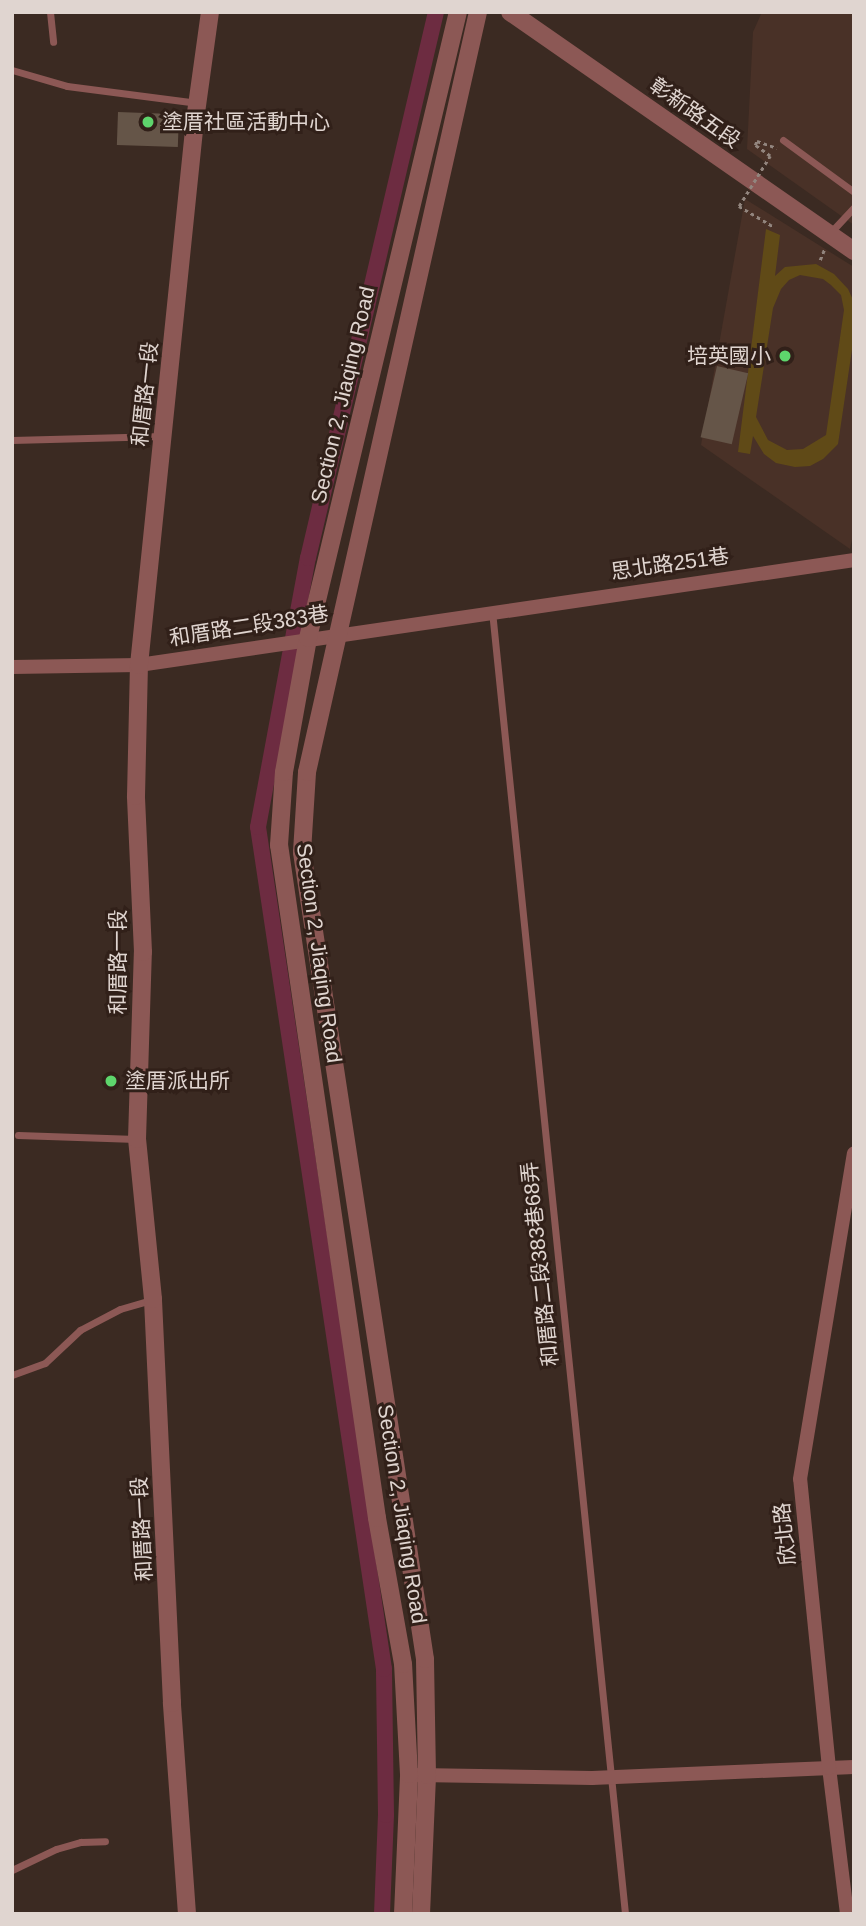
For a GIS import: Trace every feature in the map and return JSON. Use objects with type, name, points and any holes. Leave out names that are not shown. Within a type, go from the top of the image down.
[{"type":"street","name":"和厝路一段","points":[[187,1914],[173,1716],[153,1299],[137,1139],[143,952],[136,796],[139,665],[210,12]]},
{"type":"street","name":"Section 2, Jiaqing Road","points":[[421,1914],[418,1775],[403,1664],[377,1518],[279,845],[284,772],[303,639],[458,12]]},
{"type":"street","name":"Section 2, Jiaqing Road","points":[[403,1914],[418,1775],[425,1659],[302,852],[307,772],[478,12]]},
{"type":"street","name":"彰新路五段","points":[[510,12],[854,251]]},
{"type":"street","name":"思北路251巷","points":[[492,611],[854,560]]},
{"type":"street","name":"和厝路二段383巷","points":[[12,667],[139,665],[492,611]]},
{"type":"street","name":"欣北路","points":[[847,1914],[829,1768],[800,1479],[854,1153]]},
{"type":"street","points":[[418,1775],[609,1776],[854,1767]]},
{"type":"lane","points":[[50,12],[52,42]]},
{"type":"lane","points":[[12,70],[67,86],[198,103]]},
{"type":"lane","points":[[783,140],[854,192]]},
{"type":"lane","points":[[830,233],[854,208]]},
{"type":"lane","points":[[12,440],[163,436]]},
{"type":"lane","name":"和厝路二段383巷68弄","points":[[492,611],[625,1914]]},
{"type":"lane","points":[[18,1135],[137,1139]]},
{"type":"lane","points":[[12,1375],[45,1363],[80,1330],[120,1309],[153,1299]]},
{"type":"lane","points":[[12,1870],[57,1849],[81,1842],[105,1841]]},
{"type":"path","points":[[774,227],[739,206],[770,156],[755,145],[757,141],[776,149]]},
{"type":"shaded area","points":[[762,12],[854,13],[854,225],[747,149],[753,32]]},
{"type":"shaded area","name":"培英國小","points":[[745,199],[854,267],[854,530],[850,549],[701,445]]},
{"type":"shaded area","points":[[766,229],[780,235],[775,276],[785,267],[816,264],[834,274],[848,289],[854,302],[854,336],[838,444],[823,459],[810,466],[795,467],[776,463],[764,454],[753,436],[750,454],[738,452]],"holes":[[[800,275],[823,279],[841,295],[844,310],[826,435],[803,449],[787,450],[768,440],[756,417],[773,308],[781,289],[789,280]]]},
{"type":"building","name":"塗厝社區活動中心","points":[[118,112],[179,114],[178,147],[117,145]]},
{"type":"building","points":[[717,366],[748,373],[732,444],[701,437]]},
{"type":"waterway","points":[[382,1914],[386,1815],[384,1669],[258,827],[308,558],[436,12]]},
{"type":"place","name":"塗厝社區活動中心","points":[[148,122]]},
{"type":"place","name":"培英國小","points":[[785,356]]},
{"type":"place","name":"塗厝派出所","points":[[111,1081]]}]
